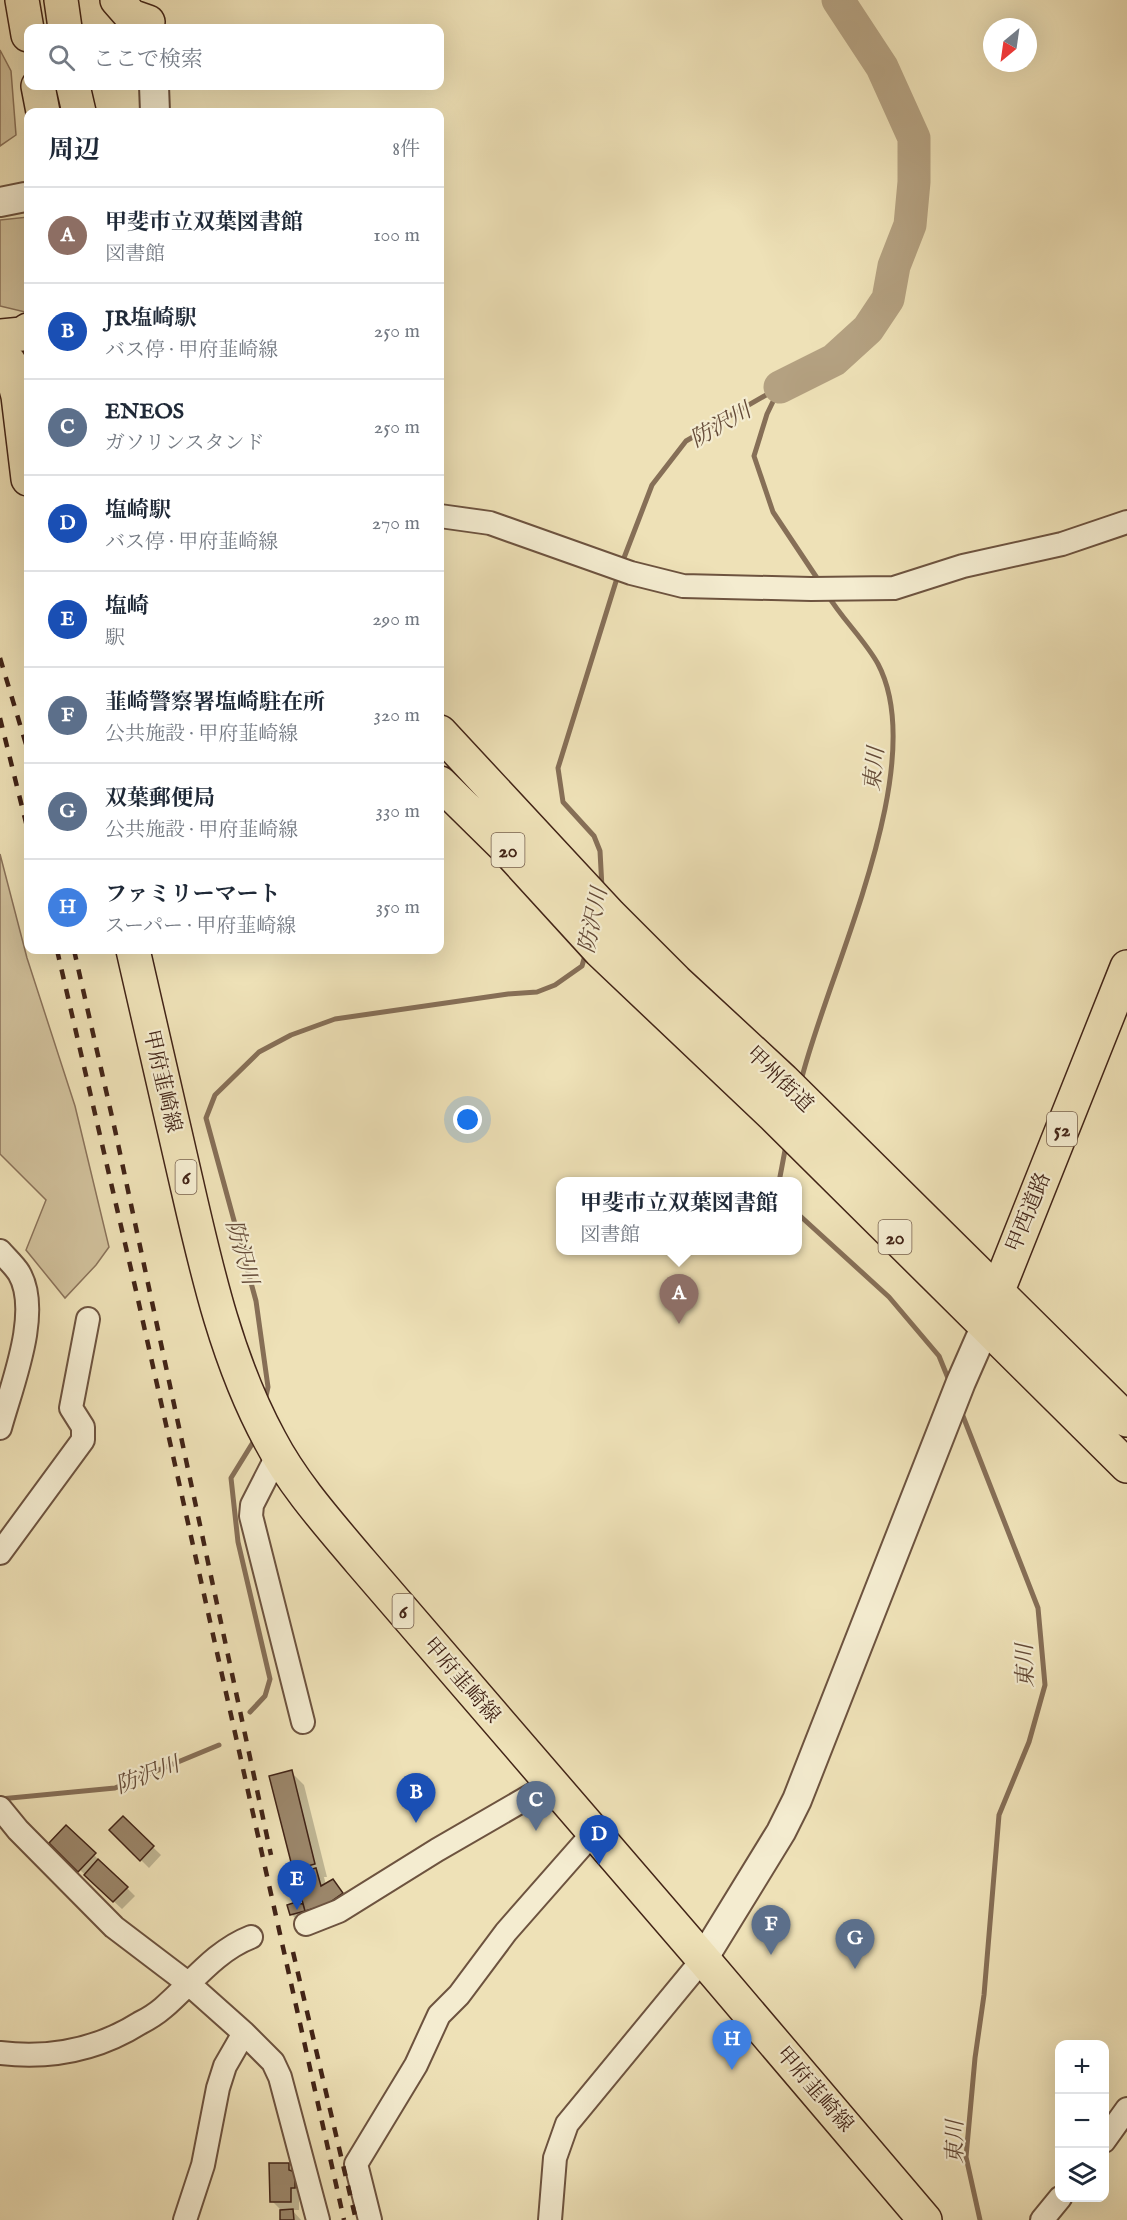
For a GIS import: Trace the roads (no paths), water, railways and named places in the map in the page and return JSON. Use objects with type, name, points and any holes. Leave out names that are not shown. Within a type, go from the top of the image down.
[{"type":"main road","points":[[22,0],[26,24]]},
{"type":"main road","points":[[61,0],[64,24]]},
{"type":"main road","points":[[117,0],[131,16],[148,17]]},
{"type":"main road","points":[[39,90],[42,108]]},
{"type":"main road","points":[[74,90],[78,108]]},
{"type":"main road","points":[[24,333],[11,354],[24,446]]},
{"type":"main road","points":[[444,722],[466,747],[498,796]]},
{"type":"main road","name":"甲州街道","points":[[444,736],[610,915],[676,981],[783,1080],[1127,1420]]},
{"type":"main road","name":"甲州街道","points":[[444,787],[506,848],[600,951],[774,1116],[1127,1466]]},
{"type":"main road","name":"甲府韮崎線","points":[[134,954],[196,1223],[221,1319],[251,1401],[274,1447],[324,1519],[704,1959],[925,2220]]},
{"type":"main road","name":"甲西道路","points":[[997,1290],[1127,967]]},
{"type":"main road","name":"52","points":[[986,1325],[997,1290]]},
{"type":"street","points":[[154,90],[155,108]]},
{"type":"street","points":[[444,517],[490,523],[632,573],[683,586],[811,589],[894,588],[963,566],[1062,544],[1127,522]]},
{"type":"street","points":[[0,1251],[19,1272],[27,1295],[27,1330],[0,1428]]},
{"type":"street","points":[[0,1553],[83,1440],[83,1427],[71,1408],[88,1319]]},
{"type":"street","points":[[550,2220],[555,2158],[567,2124],[704,1959],[781,1832],[797,1800],[949,1411],[986,1325]]},
{"type":"street","points":[[274,1447],[252,1505],[251,1516],[303,1722]]},
{"type":"street","points":[[306,1924],[339,1911],[437,1850],[551,1784]]},
{"type":"street","points":[[1,1809],[18,1830],[114,1927],[189,1984],[273,2062],[280,2077],[318,2220]]},
{"type":"street","points":[[370,2220],[356,2164],[416,2065],[438,2015],[459,1995],[507,1932],[593,1833]]},
{"type":"street","points":[[0,2053],[26,2056],[62,2054],[96,2045],[127,2031],[161,2010],[221,1953],[237,1942],[251,1937]]},
{"type":"street","points":[[185,2220],[203,2165],[218,2088],[225,2066],[244,2033]]},
{"type":"street","points":[[1109,2134],[1127,2109]]},
{"type":"street","points":[[1042,2220],[1057,2202]]},
{"type":"waterway","name":"防沢川","points":[[780,387],[834,360],[868,329],[888,299],[894,266],[910,225],[914,182],[914,138],[882,67],[838,0]]},
{"type":"waterway","name":"東川","points":[[780,387],[767,414],[754,456],[773,512],[819,581]]},
{"type":"waterway","name":"防沢川","points":[[622,563],[652,485],[686,441],[780,387]]},
{"type":"waterway","name":"防沢川","points":[[602,888],[600,851],[594,836],[563,802],[558,768],[618,575]]},
{"type":"waterway","name":"東川","points":[[801,1081],[870,871],[884,813],[892,757],[891,707],[878,664],[827,594]]},
{"type":"waterway","name":"防沢川","points":[[265,1401],[268,1387],[256,1301],[206,1118],[215,1095],[259,1052],[291,1035],[335,1019],[508,994],[537,992],[555,985],[582,966],[586,952]]},
{"type":"waterway","name":"東川","points":[[780,1177],[786,1145]]},
{"type":"waterway","name":"東川","points":[[802,1218],[889,1297],[939,1356],[950,1383]]},
{"type":"waterway","name":"東川","points":[[961,1411],[1038,1608],[1045,1685],[1029,1742],[999,1815],[984,1995],[975,2058],[966,2157],[980,2220]]},
{"type":"waterway","name":"防沢川","points":[[250,1712],[265,1696],[270,1679],[238,1542],[231,1478],[255,1439]]},
{"type":"waterway","name":"防沢川","points":[[0,1799],[115,1788],[219,1745]]},
{"type":"railway","points":[[0,658],[24,738]]},
{"type":"railway","points":[[0,718],[24,815]]},
{"type":"railway","points":[[58,954],[137,1295],[344,2220]]},
{"type":"railway","points":[[75,954],[271,1855]]},
{"type":"railway","points":[[293,1952],[356,2220]]},
{"type":"place","name":"甲斐市立双葉図書館","points":[[679,1324]]},
{"type":"place","name":"JR塩崎駅","points":[[416,1823]]},
{"type":"place","name":"ENEOS","points":[[536,1831]]},
{"type":"place","name":"塩崎駅","points":[[599,1865]]},
{"type":"place","name":"塩崎","points":[[297,1910]]},
{"type":"place","name":"韮崎警察署塩崎駐在所","points":[[771,1955]]},
{"type":"place","name":"双葉郵便局","points":[[855,1969]]},
{"type":"place","name":"ファミリーマート","points":[[732,2070]]}]
